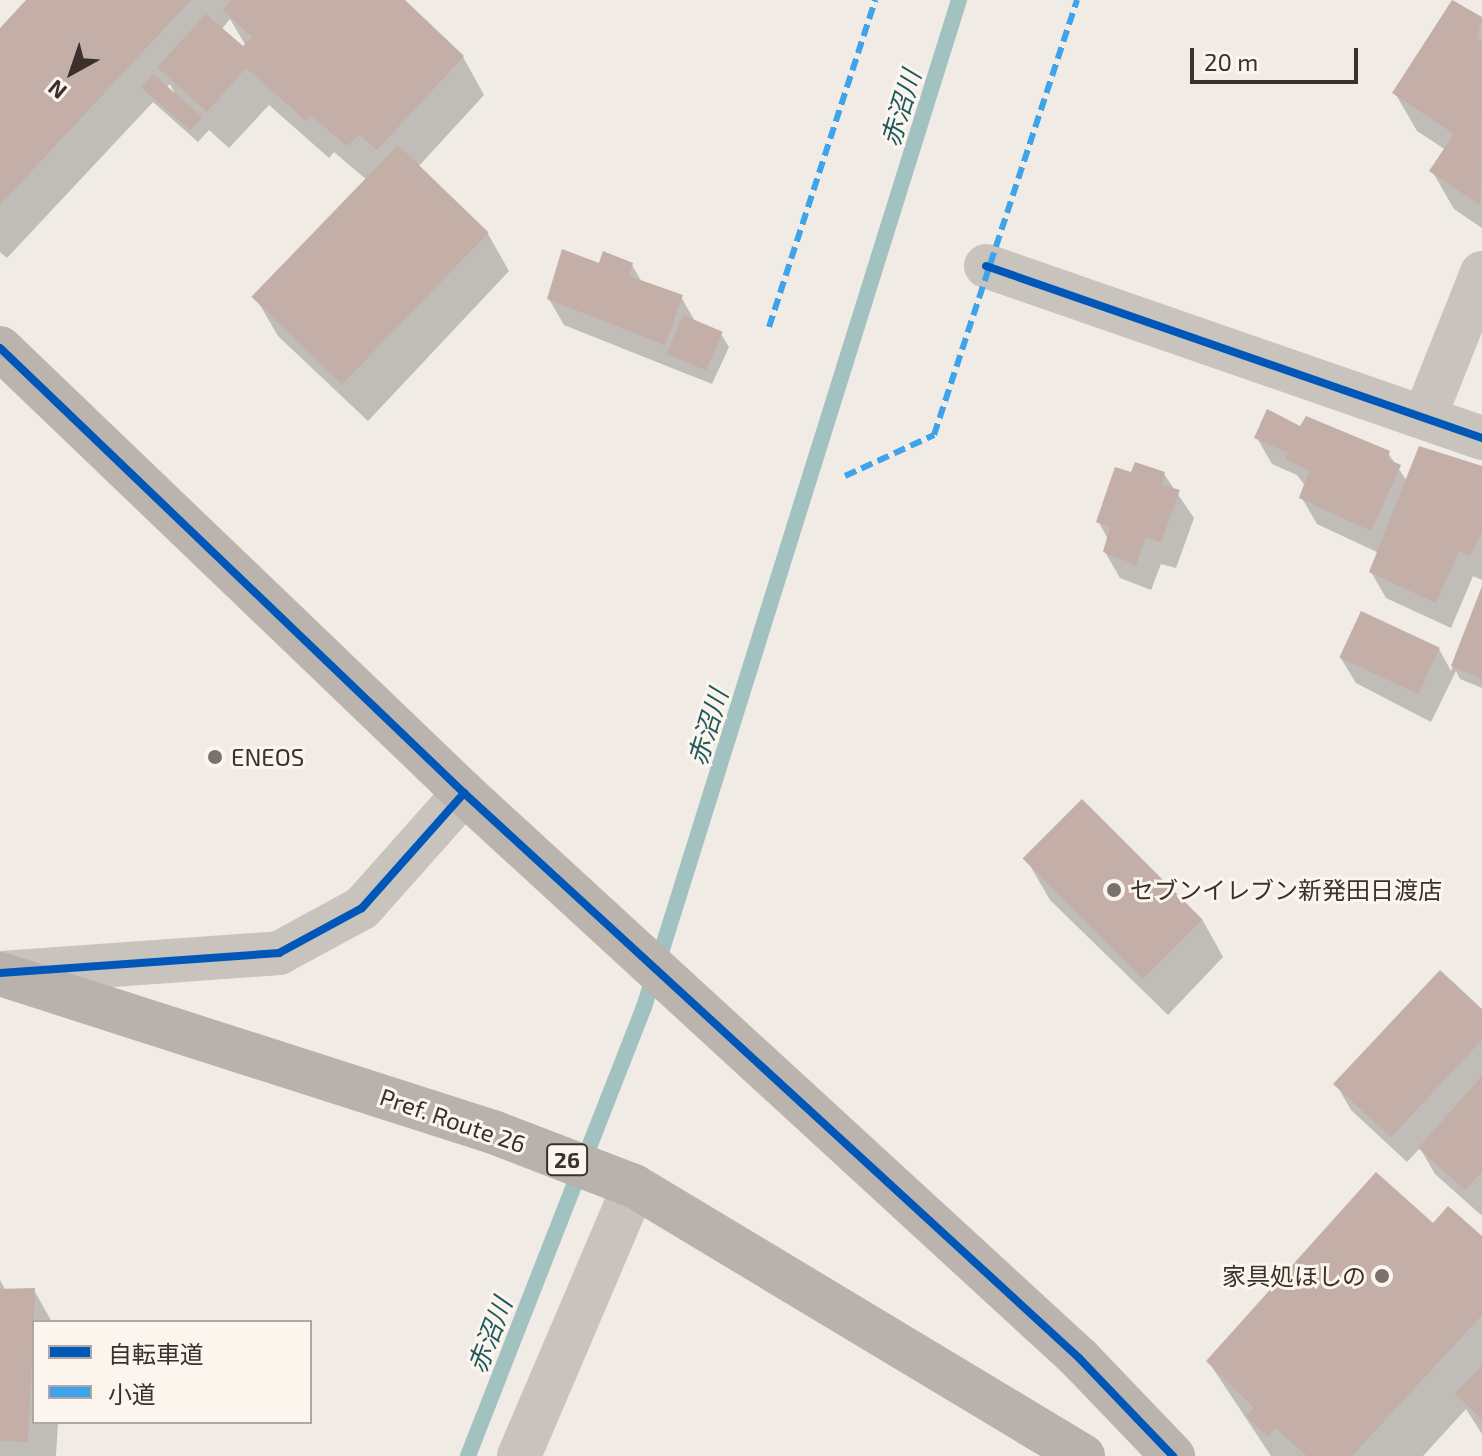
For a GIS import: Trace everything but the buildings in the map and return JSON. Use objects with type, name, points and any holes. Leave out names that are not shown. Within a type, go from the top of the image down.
[{"type":"main road","name":"Pref. Route 26","points":[[0,974],[493,1132],[634,1186],[1083,1456]]},
{"type":"street","points":[[986,266],[1482,438]]},
{"type":"street","points":[[1425,416],[1482,273]]},
{"type":"street","points":[[0,348],[464,793],[1079,1358],[1173,1456]]},
{"type":"street","points":[[0,974],[279,953],[362,908],[464,793]]},
{"type":"street","points":[[519,1456],[634,1186]]},
{"type":"waterway","name":"赤沼川","points":[[468,1456],[644,1007],[959,0]]},
{"type":"marked path","points":[[769,327],[875,0]]},
{"type":"marked path","points":[[845,476],[934,435],[1077,0]]},
{"type":"cycle path","points":[[986,266],[1482,438]]},
{"type":"cycle path","points":[[0,348],[464,793],[1079,1358],[1173,1456]]},
{"type":"cycle path","points":[[0,973],[279,953],[362,908],[464,793]]},
{"type":"place","name":"ENEOS","points":[[215,757]]},
{"type":"place","name":"セブンイレブン新発田日渡店","points":[[1114,890]]},
{"type":"place","name":"家具処ほしの","points":[[1382,1276]]}]
